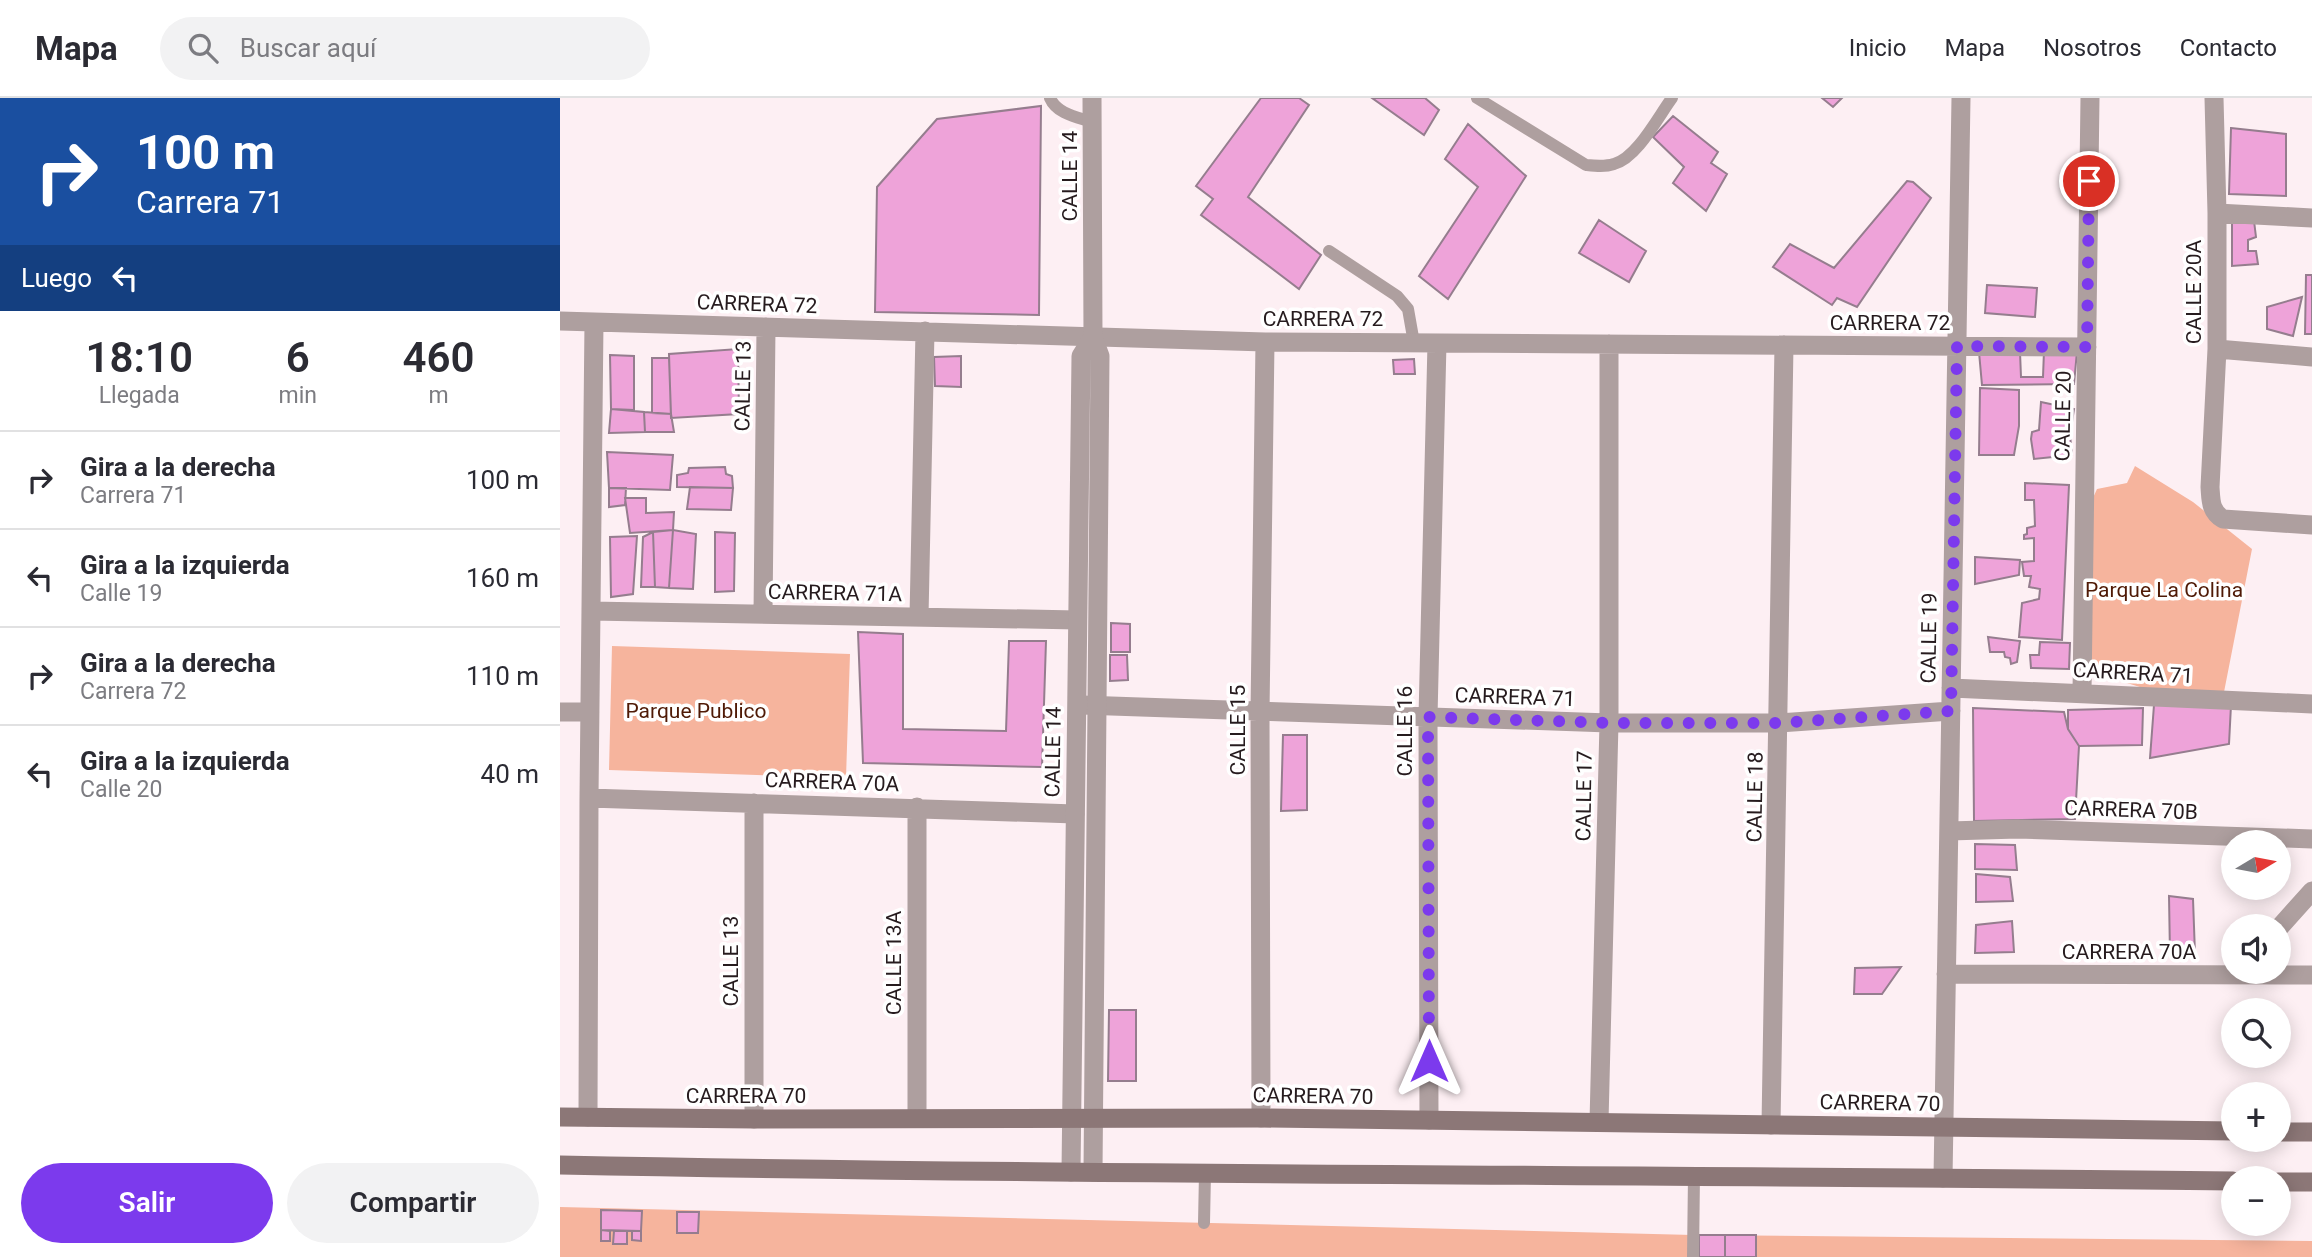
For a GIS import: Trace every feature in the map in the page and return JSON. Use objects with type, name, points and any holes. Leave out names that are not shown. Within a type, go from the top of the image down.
[{"type":"main road","name":"CARRERA 70","points":[[560,1116],[754,1119],[1261,1118],[2221,1131]]},
{"type":"main road","points":[[2291,1132],[2312,1132]]},
{"type":"main road","points":[[560,1165],[1071,1172],[2221,1181]]},
{"type":"main road","points":[[2291,1182],[2312,1182]]},
{"type":"street","name":"CALLE 14","points":[[1092,98],[1093,337],[1100,356],[1087,705],[1093,1172]]},
{"type":"street","name":"CALLE 19","points":[[1943,1178],[1961,98]]},
{"type":"street","name":"CALLE 20","points":[[2082,693],[2090,98]]},
{"type":"street","name":"CALLE 20A","points":[[2214,98],[2217,349],[2210,487],[2212,507],[2216,515],[2223,519],[2312,524]]},
{"type":"street","points":[[2217,213],[2312,218]]},
{"type":"street","name":"CARRERA 72","points":[[560,321],[1265,342],[2087,347]]},
{"type":"street","points":[[588,1117],[594,322]]},
{"type":"street","name":"CALLE 13","points":[[764,614],[766,327]]},
{"type":"street","points":[[919,617],[925,331]]},
{"type":"street","name":"CALLE 14","points":[[1071,1172],[1075,814],[1087,705],[1077,620],[1081,356],[1093,337]]},
{"type":"street","name":"CALLE 15","points":[[1261,1118],[1260,712],[1265,342]]},
{"type":"street","name":"CALLE 16","points":[[1429,1120],[1428,717],[1437,343]]},
{"type":"street","name":"CALLE 17","points":[[1599,1122],[1609,723],[1609,344]]},
{"type":"street","name":"CALLE 18","points":[[1770,1125],[1784,345]]},
{"type":"street","points":[[2217,349],[2312,357]]},
{"type":"street","name":"CARRERA 71A","points":[[591,611],[1077,620]]},
{"type":"street","name":"CARRERA 71","points":[[1951,688],[2312,704]]},
{"type":"street","name":"CARRERA 71","points":[[1087,705],[1609,723],[1779,723],[1951,711]]},
{"type":"street","points":[[560,712],[590,712]]},
{"type":"street","name":"CARRERA 70A","points":[[589,798],[1075,814]]},
{"type":"street","name":"CALLE 13","points":[[754,803],[754,1119]]},
{"type":"street","name":"CALLE 13A","points":[[917,807],[917,1118]]},
{"type":"street","name":"CARRERA 70B","points":[[1949,831],[2018,829],[2312,839]]},
{"type":"street","points":[[2291,914],[2312,891]]},
{"type":"street","name":"CARRERA 70A","points":[[1946,974],[2221,973]]},
{"type":"street","name":"CARRERA 70A","points":[[2291,974],[2312,975]]},
{"type":"lane","points":[[1050,98],[1054,106],[1067,114],[1092,122]]},
{"type":"lane","points":[[1477,98],[1586,165],[1603,166],[1618,163],[1635,150],[1672,98]]},
{"type":"lane","points":[[1329,251],[1397,296],[1408,309],[1415,343]]},
{"type":"lane","points":[[1204,1223],[1205,1173]]},
{"type":"lane","points":[[1693,1257],[1694,1175]]},
{"type":"green space","name":"Parque La Colina","points":[[2135,466],[2193,502],[2252,549],[2224,692],[2156,692],[2082,669],[2084,518],[2097,489],[2127,483]]},
{"type":"green space","name":"Parque Publico","points":[[612,646],[850,654],[846,778],[609,770]]},
{"type":"green space","points":[[560,1207],[1693,1235],[2312,1241],[2312,1257],[560,1257]]},
{"type":"building","points":[[1261,98],[1299,98],[1309,105],[1248,197],[1321,255],[1299,289],[1201,215],[1213,199],[1196,186]]},
{"type":"building","points":[[1372,98],[1425,98],[1439,110],[1424,135]]},
{"type":"building","points":[[1822,98],[1842,98],[1833,107]]},
{"type":"building","points":[[1041,106],[1039,315],[875,312],[877,187],[937,119]]},
{"type":"building","points":[[1673,116],[1718,152],[1711,163],[1727,174],[1706,211],[1673,183],[1684,167],[1653,137]]},
{"type":"building","points":[[1468,124],[1526,176],[1448,299],[1419,276],[1478,187],[1445,159]]},
{"type":"building","points":[[2231,128],[2286,134],[2286,196],[2229,194]]},
{"type":"building","points":[[1907,181],[1913,182],[1931,198],[1857,307],[1837,298],[1832,305],[1773,267],[1790,244],[1834,268]]},
{"type":"building","points":[[2232,219],[2254,221],[2256,237],[2248,240],[2248,251],[2256,251],[2258,264],[2232,266]]},
{"type":"building","points":[[1599,220],[1646,251],[1629,282],[1579,253]]},
{"type":"building","points":[[2306,275],[2312,275],[2312,334],[2305,334]]},
{"type":"building","points":[[1987,285],[2037,288],[2035,317],[1985,313]]},
{"type":"building","points":[[2302,297],[2293,336],[2267,329],[2267,307]]},
{"type":"building","points":[[738,349],[739,414],[671,418],[669,354]]},
{"type":"building","points":[[2044,351],[2077,351],[2074,384],[1982,385],[1979,352],[2020,352],[2021,377],[2043,377]]},
{"type":"building","points":[[610,355],[634,356],[634,410],[611,409]]},
{"type":"building","points":[[961,356],[961,387],[935,386],[934,357]]},
{"type":"building","points":[[652,358],[669,358],[671,414],[652,413]]},
{"type":"building","points":[[1414,359],[1415,374],[1394,374],[1393,360]]},
{"type":"building","points":[[1980,388],[2019,390],[2019,426],[2014,455],[1979,455]]},
{"type":"building","points":[[2041,402],[2074,409],[2070,435],[2072,455],[2034,459],[2031,439],[2032,432],[2039,430]]},
{"type":"building","points":[[611,409],[644,412],[645,432],[609,433]]},
{"type":"building","points":[[644,412],[671,414],[674,432],[645,432]]},
{"type":"building","points":[[607,452],[673,455],[670,490],[609,488]]},
{"type":"building","points":[[725,467],[726,474],[732,476],[733,488],[677,487],[677,475],[688,473],[689,468]]},
{"type":"building","points":[[2025,483],[2069,485],[2062,640],[2019,637],[2022,603],[2039,599],[2040,589],[2029,587],[2031,576],[2024,576],[2022,562],[2034,561],[2034,538],[2024,539],[2027,528],[2035,526],[2034,500],[2025,500]]},
{"type":"building","points":[[690,487],[733,488],[731,510],[687,509]]},
{"type":"building","points":[[609,488],[626,488],[625,505],[609,507]]},
{"type":"building","points":[[625,498],[646,498],[646,513],[674,512],[673,530],[630,533]]},
{"type":"building","points":[[673,530],[696,534],[693,589],[669,588]]},
{"type":"building","points":[[673,530],[669,588],[655,587],[653,532]]},
{"type":"building","points":[[653,532],[655,587],[641,587],[643,537]]},
{"type":"building","points":[[715,532],[735,533],[734,591],[715,592]]},
{"type":"building","points":[[637,536],[633,594],[611,597],[610,537]]},
{"type":"building","points":[[1975,557],[2020,560],[2019,575],[1975,584]]},
{"type":"building","points":[[1111,623],[1130,624],[1130,652],[1111,652]]},
{"type":"building","points":[[858,632],[903,634],[903,729],[1006,731],[1009,641],[1046,641],[1042,767],[863,763]]},
{"type":"building","points":[[1988,637],[2020,641],[2017,662],[2011,664],[2010,658],[2005,657],[2004,652],[1990,652]]},
{"type":"building","points":[[2040,642],[2070,643],[2069,669],[2031,668],[2030,655],[2039,655]]},
{"type":"building","points":[[1110,655],[1127,655],[1128,680],[1110,681]]},
{"type":"building","points":[[2154,705],[2231,705],[2229,744],[2150,758]]},
{"type":"building","points":[[1973,708],[2064,712],[2068,729],[2079,746],[2075,819],[1974,821]]},
{"type":"building","points":[[2143,708],[2142,745],[2079,746],[2068,729],[2068,710]]},
{"type":"building","points":[[1283,735],[1307,735],[1307,810],[1281,811]]},
{"type":"building","points":[[1975,844],[2015,845],[2017,870],[1975,869]]},
{"type":"building","points":[[1976,874],[2010,877],[2013,901],[1976,902]]},
{"type":"building","points":[[2169,896],[2193,899],[2195,954],[2170,955]]},
{"type":"building","points":[[2012,921],[2014,952],[1975,953],[1976,925]]},
{"type":"building","points":[[1901,967],[1882,994],[1854,994],[1855,968]]},
{"type":"building","points":[[1109,1010],[1136,1010],[1136,1081],[1108,1081]]},
{"type":"building","points":[[601,1210],[642,1211],[641,1231],[601,1230]]},
{"type":"building","points":[[677,1212],[699,1212],[698,1233],[677,1233]]},
{"type":"building","points":[[601,1230],[610,1231],[610,1241],[601,1241]]},
{"type":"building","points":[[614,1231],[627,1231],[627,1244],[613,1244]]},
{"type":"building","points":[[632,1231],[641,1231],[641,1241],[632,1240]]},
{"type":"building","points":[[1699,1235],[1725,1235],[1725,1257],[1699,1257]]},
{"type":"building","points":[[1725,1235],[1756,1235],[1756,1257],[1725,1257]]},
{"type":"route","points":[[1429,1061],[1428,717],[1609,723],[1779,723],[1951,711],[1957,346],[2087,347],[2089,181]]}]
